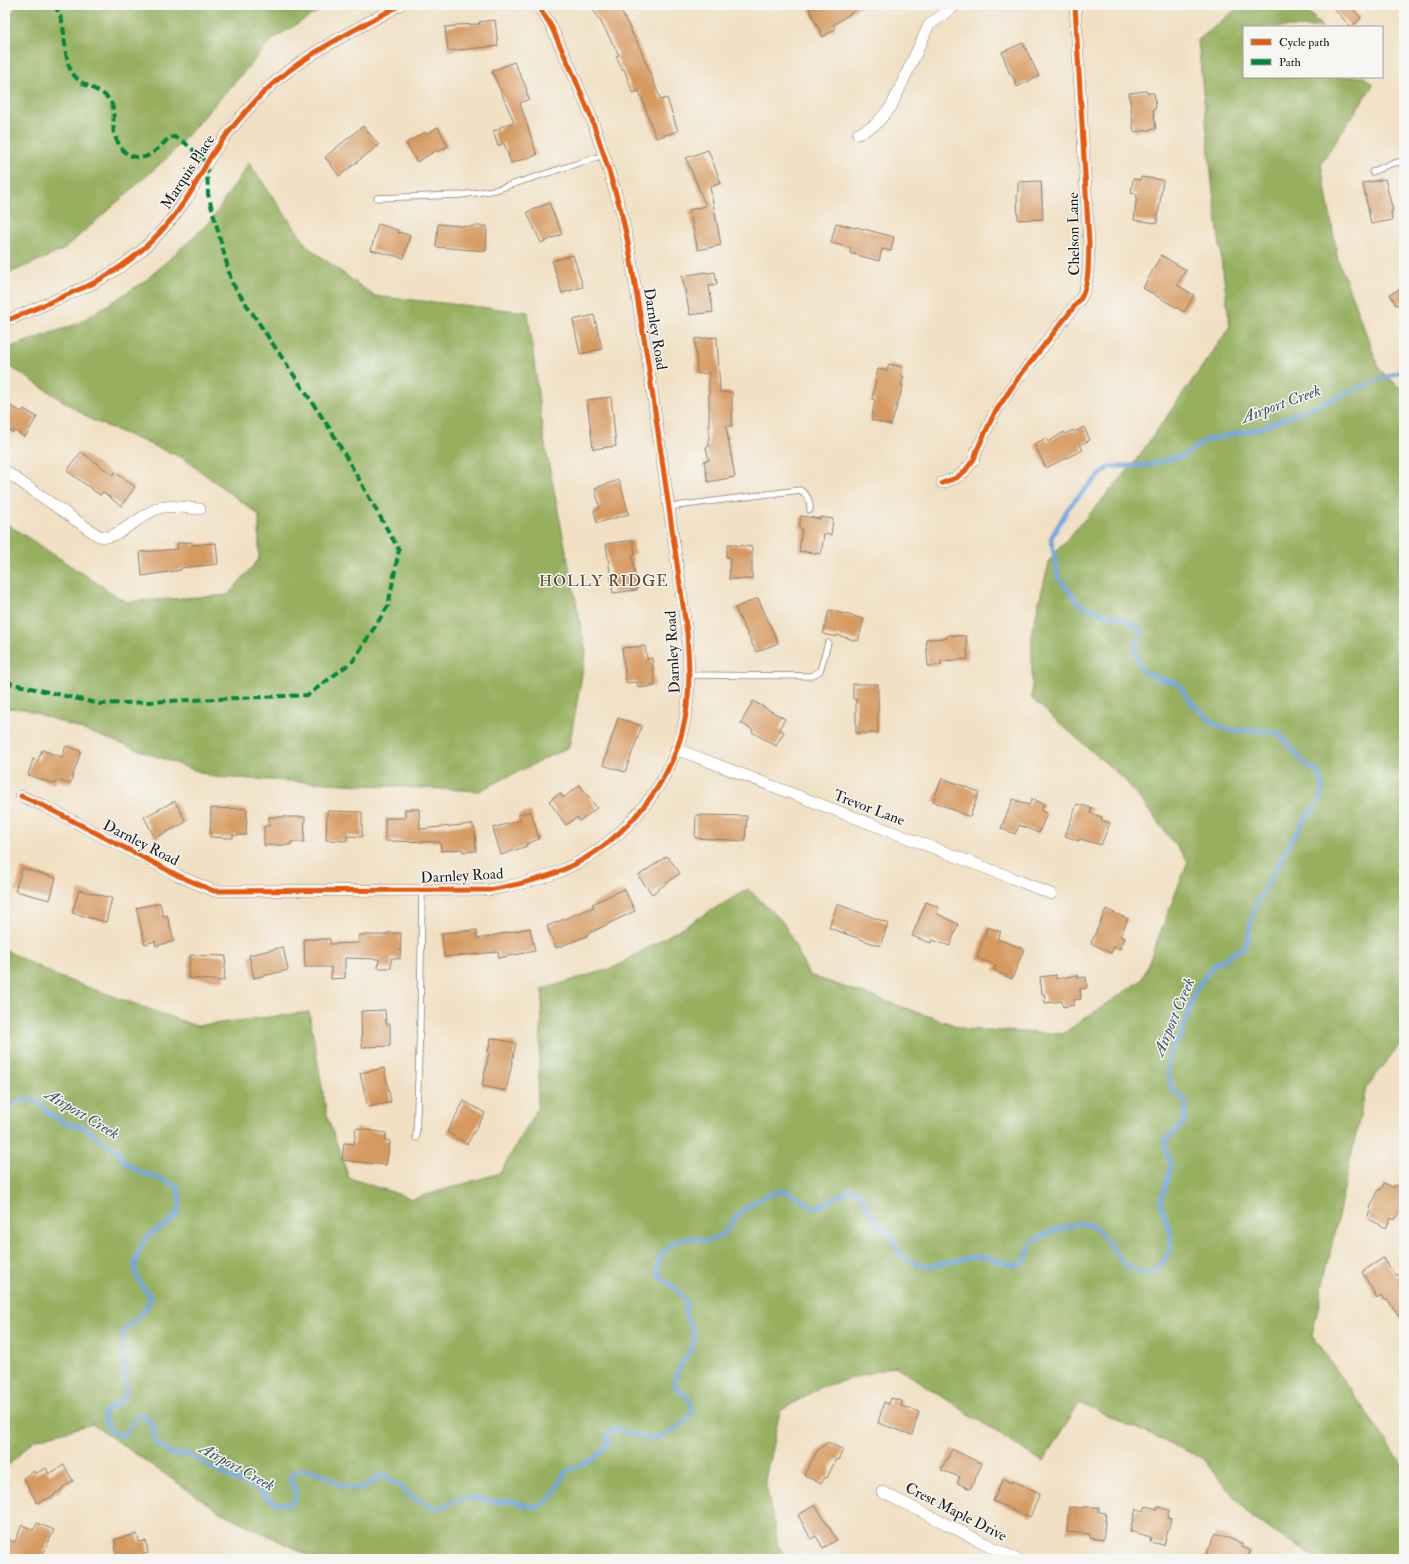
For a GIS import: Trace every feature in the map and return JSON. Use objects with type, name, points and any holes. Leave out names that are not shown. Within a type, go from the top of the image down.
[{"type":"street","name":"Marquis Place","points":[[5,321],[99,281],[119,268],[147,246],[168,224],[186,200],[211,157],[230,129],[266,89],[315,52],[400,5]]},
{"type":"street","name":"Darnley Road","points":[[21,796],[44,806],[179,876],[214,891],[422,891],[489,890],[525,884],[554,874],[581,861],[597,851],[620,832],[636,815],[654,791],[669,765],[684,724],[688,698],[689,675],[687,633],[647,356],[621,211],[604,155],[574,76],[551,26],[538,5]]},
{"type":"street","points":[[858,134],[876,125],[891,107],[928,25],[956,5]]},
{"type":"street","name":"Chelson Lane","points":[[942,483],[956,478],[965,471],[974,459],[994,414],[1016,381],[1080,298],[1088,281],[1089,243],[1075,5]]},
{"type":"street","points":[[5,471],[97,535],[106,537],[113,535],[157,509],[167,507],[200,509]]},
{"type":"street","name":"Trevor Lane","points":[[676,749],[1051,894]]},
{"type":"street","name":"Crest Maple Drive","points":[[882,1492],[1016,1559]]},
{"type":"lane","points":[[377,198],[462,196],[495,190],[604,155]]},
{"type":"lane","points":[[1372,172],[1390,164],[1404,161]]},
{"type":"lane","points":[[668,507],[800,490],[806,494],[810,501],[810,510]]},
{"type":"lane","points":[[689,675],[811,676],[820,671],[828,643]]},
{"type":"lane","points":[[416,1138],[420,1024],[422,891]]},
{"type":"green space","points":[[18,5],[328,5],[273,39],[169,156],[63,250],[5,275],[5,21]]},
{"type":"green space","points":[[1241,5],[1303,5],[1321,26],[1243,26],[1243,78],[1366,78],[1373,85],[1321,163],[1338,260],[1380,370],[1404,391],[1404,1040],[1366,1088],[1312,1335],[1404,1467],[1404,1559],[1318,1559],[1253,1519],[1202,1458],[1079,1403],[1043,1462],[895,1366],[821,1387],[780,1411],[765,1480],[778,1546],[788,1559],[316,1559],[220,1512],[92,1424],[34,1440],[5,1469],[5,950],[57,976],[196,1026],[309,1012],[327,1116],[349,1178],[413,1199],[500,1173],[537,1109],[543,989],[615,967],[748,889],[784,923],[809,975],[966,1029],[1062,1034],[1142,980],[1188,861],[1125,780],[1032,699],[1032,630],[1050,559],[1134,463],[1230,327],[1212,183],[1198,40]]},
{"type":"green space","points":[[249,163],[308,247],[374,296],[528,312],[543,435],[586,652],[569,747],[479,791],[214,777],[25,709],[5,708],[5,525],[7,524],[126,602],[228,595],[259,559],[259,515],[183,458],[92,420],[5,363],[5,349],[77,324],[144,282],[210,222]]},
{"type":"building","points":[[599,5],[618,5],[640,48],[661,100],[667,98],[678,131],[656,138],[639,91],[633,93],[624,69],[622,69],[616,56],[619,55],[593,8]]},
{"type":"building","points":[[817,5],[863,5],[833,25],[835,29],[823,37],[809,9]]},
{"type":"building","points":[[1330,5],[1349,5],[1361,18],[1352,26],[1350,26]]},
{"type":"building","points":[[495,20],[498,46],[448,51],[445,27],[480,24],[479,22]]},
{"type":"building","points":[[1023,43],[1039,76],[1017,87],[1012,75],[1010,75],[1002,52]]},
{"type":"building","points":[[514,62],[527,89],[529,99],[520,103],[537,155],[511,163],[504,143],[498,146],[493,131],[514,122],[492,71]]},
{"type":"building","points":[[1146,91],[1147,93],[1154,93],[1156,108],[1153,109],[1156,129],[1134,132],[1129,93]]},
{"type":"building","points":[[363,126],[379,145],[339,176],[325,157]]},
{"type":"building","points":[[438,127],[448,146],[438,152],[437,150],[417,162],[406,143],[425,132],[426,134]]},
{"type":"building","points":[[708,150],[721,183],[710,187],[721,245],[698,250],[689,210],[706,206],[686,158]]},
{"type":"building","points":[[1141,177],[1163,180],[1157,223],[1134,220],[1137,194],[1131,193],[1133,179],[1140,180]]},
{"type":"building","points":[[1385,179],[1393,211],[1391,211],[1392,220],[1371,224],[1363,183]]},
{"type":"building","points":[[1041,181],[1043,219],[1018,220],[1018,182]]},
{"type":"building","points":[[549,203],[562,234],[541,243],[527,212]]},
{"type":"building","points":[[836,223],[894,237],[891,251],[882,249],[879,261],[850,253],[851,248],[831,243]]},
{"type":"building","points":[[378,224],[398,230],[397,232],[410,235],[404,258],[371,250]]},
{"type":"building","points":[[438,224],[472,227],[487,226],[486,251],[436,247]]},
{"type":"building","points":[[573,255],[583,287],[562,293],[552,261]]},
{"type":"building","points":[[1161,255],[1186,270],[1177,285],[1194,295],[1184,312],[1143,288]]},
{"type":"building","points":[[715,272],[717,285],[709,286],[713,312],[690,315],[682,276]]},
{"type":"building","points":[[1404,287],[1404,302],[1396,305],[1390,294]]},
{"type":"building","points":[[594,315],[602,349],[580,354],[573,320]]},
{"type":"building","points":[[717,337],[720,392],[732,392],[732,426],[726,426],[735,477],[708,482],[704,461],[709,460],[706,447],[709,446],[709,373],[697,374],[695,339]]},
{"type":"building","points":[[889,364],[903,367],[901,376],[904,377],[901,385],[903,386],[891,425],[871,420],[875,400],[872,399],[878,369],[887,371]]},
{"type":"building","points":[[611,397],[616,446],[593,449],[587,400]]},
{"type":"building","points":[[5,403],[22,412],[24,409],[37,417],[25,437],[14,430],[13,433],[5,428]]},
{"type":"building","points":[[1084,427],[1090,440],[1080,445],[1083,450],[1046,468],[1034,444],[1046,438],[1048,442],[1064,432],[1065,434],[1073,430],[1074,432]]},
{"type":"building","points":[[81,452],[113,475],[115,472],[135,487],[121,506],[103,492],[100,495],[67,471]]},
{"type":"building","points":[[619,480],[629,514],[597,523],[594,510],[600,508],[595,488]]},
{"type":"building","points":[[801,516],[833,519],[831,535],[824,534],[821,554],[799,551],[802,529],[799,528]]},
{"type":"building","points":[[633,540],[635,555],[632,555],[637,590],[613,593],[606,544]]},
{"type":"building","points":[[192,542],[192,545],[216,543],[218,564],[180,568],[181,570],[142,576],[140,552],[178,549],[177,543]]},
{"type":"building","points":[[728,544],[752,547],[752,579],[729,579],[730,557],[726,557]]},
{"type":"building","points":[[758,598],[778,643],[756,652],[735,608]]},
{"type":"building","points":[[829,610],[864,619],[858,641],[837,635],[836,637],[823,634]]},
{"type":"building","points":[[947,635],[966,636],[968,659],[941,661],[941,665],[928,666],[926,639],[947,638]]},
{"type":"building","points":[[645,646],[647,659],[652,658],[655,686],[638,688],[637,682],[626,683],[622,648]]},
{"type":"building","points":[[853,684],[878,684],[878,733],[856,733],[856,699],[853,699]]},
{"type":"building","points":[[753,701],[785,719],[779,729],[784,732],[776,746],[752,732],[753,730],[741,723]]},
{"type":"building","points":[[618,718],[642,726],[625,772],[603,765]]},
{"type":"building","points":[[66,746],[81,751],[70,784],[56,780],[55,784],[28,775],[33,759],[38,761],[42,750],[62,757]]},
{"type":"building","points":[[942,778],[979,792],[970,817],[933,801]]},
{"type":"building","points":[[580,785],[597,808],[580,821],[577,817],[566,825],[549,801],[560,793],[563,798]]},
{"type":"building","points":[[1013,799],[1029,805],[1032,799],[1044,804],[1041,811],[1047,813],[1039,833],[1019,825],[1015,834],[1001,828]]},
{"type":"building","points":[[175,801],[186,822],[155,838],[144,817]]},
{"type":"building","points":[[1077,804],[1092,808],[1090,813],[1102,817],[1101,820],[1110,823],[1101,845],[1080,839],[1079,841],[1065,836]]},
{"type":"building","points":[[211,808],[247,809],[246,835],[233,835],[233,838],[210,837]]},
{"type":"building","points":[[405,809],[419,809],[420,829],[473,824],[473,828],[475,828],[476,851],[463,852],[463,849],[441,851],[440,842],[385,841],[385,818],[405,818]]},
{"type":"building","points":[[327,811],[362,812],[362,837],[347,836],[347,841],[326,840]]},
{"type":"building","points":[[531,811],[539,839],[526,844],[527,846],[501,855],[493,828],[520,820],[518,815]]},
{"type":"building","points":[[696,815],[747,816],[745,841],[695,838]]},
{"type":"building","points":[[269,817],[305,817],[304,842],[291,842],[291,845],[264,845],[264,826],[269,826]]},
{"type":"building","points":[[667,856],[680,873],[652,894],[638,876]]},
{"type":"building","points":[[22,868],[56,878],[50,900],[15,891]]},
{"type":"building","points":[[624,889],[635,911],[587,934],[587,936],[556,948],[547,926],[594,907],[592,904]]},
{"type":"building","points":[[79,890],[112,898],[106,922],[72,913]]},
{"type":"building","points":[[926,902],[939,907],[936,913],[958,924],[950,946],[932,940],[931,943],[912,936]]},
{"type":"building","points":[[160,903],[163,916],[167,915],[174,941],[156,946],[155,941],[145,944],[136,908]]},
{"type":"building","points":[[837,904],[888,923],[880,946],[829,928]]},
{"type":"building","points":[[1106,909],[1128,919],[1120,936],[1125,938],[1120,949],[1114,947],[1111,953],[1091,943]]},
{"type":"building","points":[[987,927],[1001,932],[997,939],[1024,949],[1012,979],[994,970],[996,965],[977,958]]},
{"type":"building","points":[[530,928],[535,951],[499,958],[498,952],[444,957],[442,933],[477,930],[477,939]]},
{"type":"building","points":[[387,933],[401,933],[400,959],[391,958],[391,968],[378,968],[379,959],[345,958],[345,978],[331,979],[331,967],[305,967],[304,939],[330,939],[330,944],[359,943],[359,935],[387,935]]},
{"type":"building","points":[[283,947],[288,970],[254,978],[249,955]]},
{"type":"building","points":[[190,955],[226,956],[224,981],[188,978]]},
{"type":"building","points":[[1056,975],[1056,979],[1078,975],[1078,978],[1086,977],[1087,988],[1080,989],[1081,999],[1074,1000],[1074,1005],[1063,1007],[1062,1001],[1045,1003],[1044,994],[1042,994],[1040,977]]},
{"type":"building","points":[[385,1010],[386,1024],[390,1024],[390,1046],[362,1047],[361,1011]]},
{"type":"building","points":[[491,1038],[516,1043],[506,1091],[482,1086]]},
{"type":"building","points":[[384,1068],[391,1102],[368,1107],[360,1073]]},
{"type":"building","points":[[464,1101],[485,1113],[467,1144],[447,1132]]},
{"type":"building","points":[[356,1128],[386,1133],[385,1140],[390,1141],[386,1165],[342,1160],[344,1143],[354,1144]]},
{"type":"building","points":[[1384,1183],[1394,1188],[1395,1185],[1404,1189],[1404,1203],[1395,1220],[1391,1218],[1386,1228],[1367,1218],[1379,1189],[1381,1190]]},
{"type":"building","points":[[1383,1258],[1396,1276],[1399,1274],[1404,1281],[1404,1323],[1387,1299],[1385,1301],[1380,1295],[1377,1298],[1362,1272]]},
{"type":"building","points":[[891,1398],[902,1401],[901,1406],[919,1412],[912,1435],[878,1423],[884,1402],[889,1404]]},
{"type":"building","points":[[828,1442],[843,1450],[838,1460],[836,1459],[827,1478],[825,1477],[821,1484],[804,1475],[817,1451]]},
{"type":"building","points":[[952,1449],[982,1464],[970,1489],[957,1483],[960,1477],[941,1470]]},
{"type":"building","points":[[64,1465],[73,1481],[62,1488],[62,1490],[54,1494],[54,1496],[37,1503],[23,1478],[34,1471],[35,1474],[46,1468],[49,1474]]},
{"type":"building","points":[[1003,1479],[1012,1483],[1012,1481],[1040,1493],[1030,1517],[993,1501]]},
{"type":"building","points":[[815,1505],[837,1540],[823,1548],[816,1536],[811,1539],[798,1515]]},
{"type":"building","points":[[1146,1506],[1157,1509],[1157,1506],[1169,1510],[1167,1518],[1171,1519],[1164,1545],[1150,1542],[1151,1537],[1130,1531],[1136,1509],[1144,1511]]},
{"type":"building","points":[[1069,1507],[1099,1507],[1099,1512],[1106,1513],[1103,1540],[1090,1538],[1090,1534],[1067,1532]]},
{"type":"building","points":[[37,1523],[54,1530],[41,1559],[16,1559],[5,1554],[5,1538],[15,1542],[22,1525],[34,1530]]},
{"type":"building","points":[[1216,1533],[1243,1544],[1242,1547],[1251,1551],[1247,1559],[1204,1559]]},
{"type":"building","points":[[137,1534],[139,1542],[146,1541],[148,1553],[141,1555],[142,1559],[121,1559],[119,1554],[116,1554],[115,1539]]},
{"type":"waterway","name":"Airport Creek","points":[[5,1107],[26,1099],[40,1102],[45,1111],[67,1124],[84,1127],[100,1140],[117,1150],[127,1164],[141,1173],[154,1176],[177,1186],[180,1203],[179,1210],[171,1221],[146,1238],[137,1257],[135,1264],[136,1275],[151,1298],[145,1310],[123,1332],[123,1365],[127,1393],[123,1399],[104,1412],[105,1419],[109,1428],[114,1433],[117,1435],[124,1435],[136,1417],[144,1415],[155,1429],[154,1441],[160,1447],[167,1448],[169,1454],[187,1454],[233,1479],[256,1488],[277,1504],[289,1504],[295,1499],[296,1494],[290,1477],[297,1470],[310,1470],[325,1475],[341,1485],[351,1488],[366,1487],[377,1477],[387,1475],[390,1481],[400,1485],[408,1495],[434,1507],[441,1508],[451,1502],[475,1498],[497,1502],[513,1501],[526,1506],[538,1507],[551,1499],[565,1472],[588,1462],[600,1453],[608,1444],[607,1434],[615,1428],[634,1435],[649,1438],[659,1437],[672,1431],[684,1422],[692,1412],[691,1403],[674,1385],[676,1373],[691,1349],[694,1337],[685,1309],[687,1303],[676,1289],[661,1277],[657,1271],[658,1261],[669,1246],[680,1240],[696,1238],[708,1241],[720,1236],[739,1213],[760,1199],[774,1193],[783,1191],[787,1192],[816,1208],[853,1189],[862,1196],[877,1223],[892,1237],[900,1255],[919,1265],[929,1266],[973,1257],[986,1257],[1011,1265],[1022,1264],[1028,1256],[1028,1249],[1035,1240],[1047,1233],[1079,1223],[1093,1226],[1101,1233],[1126,1266],[1145,1274],[1155,1271],[1165,1259],[1171,1246],[1171,1235],[1161,1201],[1171,1167],[1166,1151],[1165,1141],[1182,1125],[1185,1118],[1186,1103],[1181,1097],[1173,1092],[1167,1071],[1169,1057],[1174,1045],[1182,1034],[1196,989],[1213,966],[1243,948],[1248,938],[1253,913],[1258,901],[1291,841],[1303,822],[1319,803],[1323,788],[1318,772],[1306,765],[1278,733],[1257,730],[1241,731],[1224,729],[1210,720],[1187,698],[1179,684],[1160,679],[1140,669],[1135,649],[1142,631],[1125,619],[1100,613],[1079,604],[1058,577],[1051,538],[1069,507],[1089,485],[1109,467],[1148,465],[1185,455],[1206,440],[1258,429],[1404,370]]},
{"type":"waterway","name":"Airport Creek","points":[[5,1065],[7,1068],[5,1079]]},
{"type":"marked path","points":[[5,682],[100,704],[308,695],[353,661],[388,606],[399,550],[332,432],[232,283],[208,194],[207,163],[187,145],[178,138],[174,137],[171,137],[148,156],[136,157],[125,152],[119,145],[114,134],[111,102],[103,94],[81,82],[72,73],[67,58],[61,19],[54,5]]},
{"type":"cycle path","points":[[5,321],[92,284],[136,255],[157,235],[176,213],[189,196],[217,147],[243,114],[265,91],[312,54],[400,5]]},
{"type":"cycle path","points":[[21,796],[44,806],[179,876],[214,891],[489,890],[513,885],[553,874],[598,850],[637,815],[653,794],[666,772],[677,748],[684,724],[689,690],[689,667],[687,633],[647,356],[628,243],[621,211],[604,155],[591,117],[574,76],[551,26],[538,5]]},
{"type":"cycle path","points":[[942,483],[956,478],[965,471],[974,459],[994,414],[1016,381],[1081,298],[1086,285],[1089,243],[1075,5]]},
{"type":"district","name":"HOLLY RIDGE","points":[[604,581]]}]
